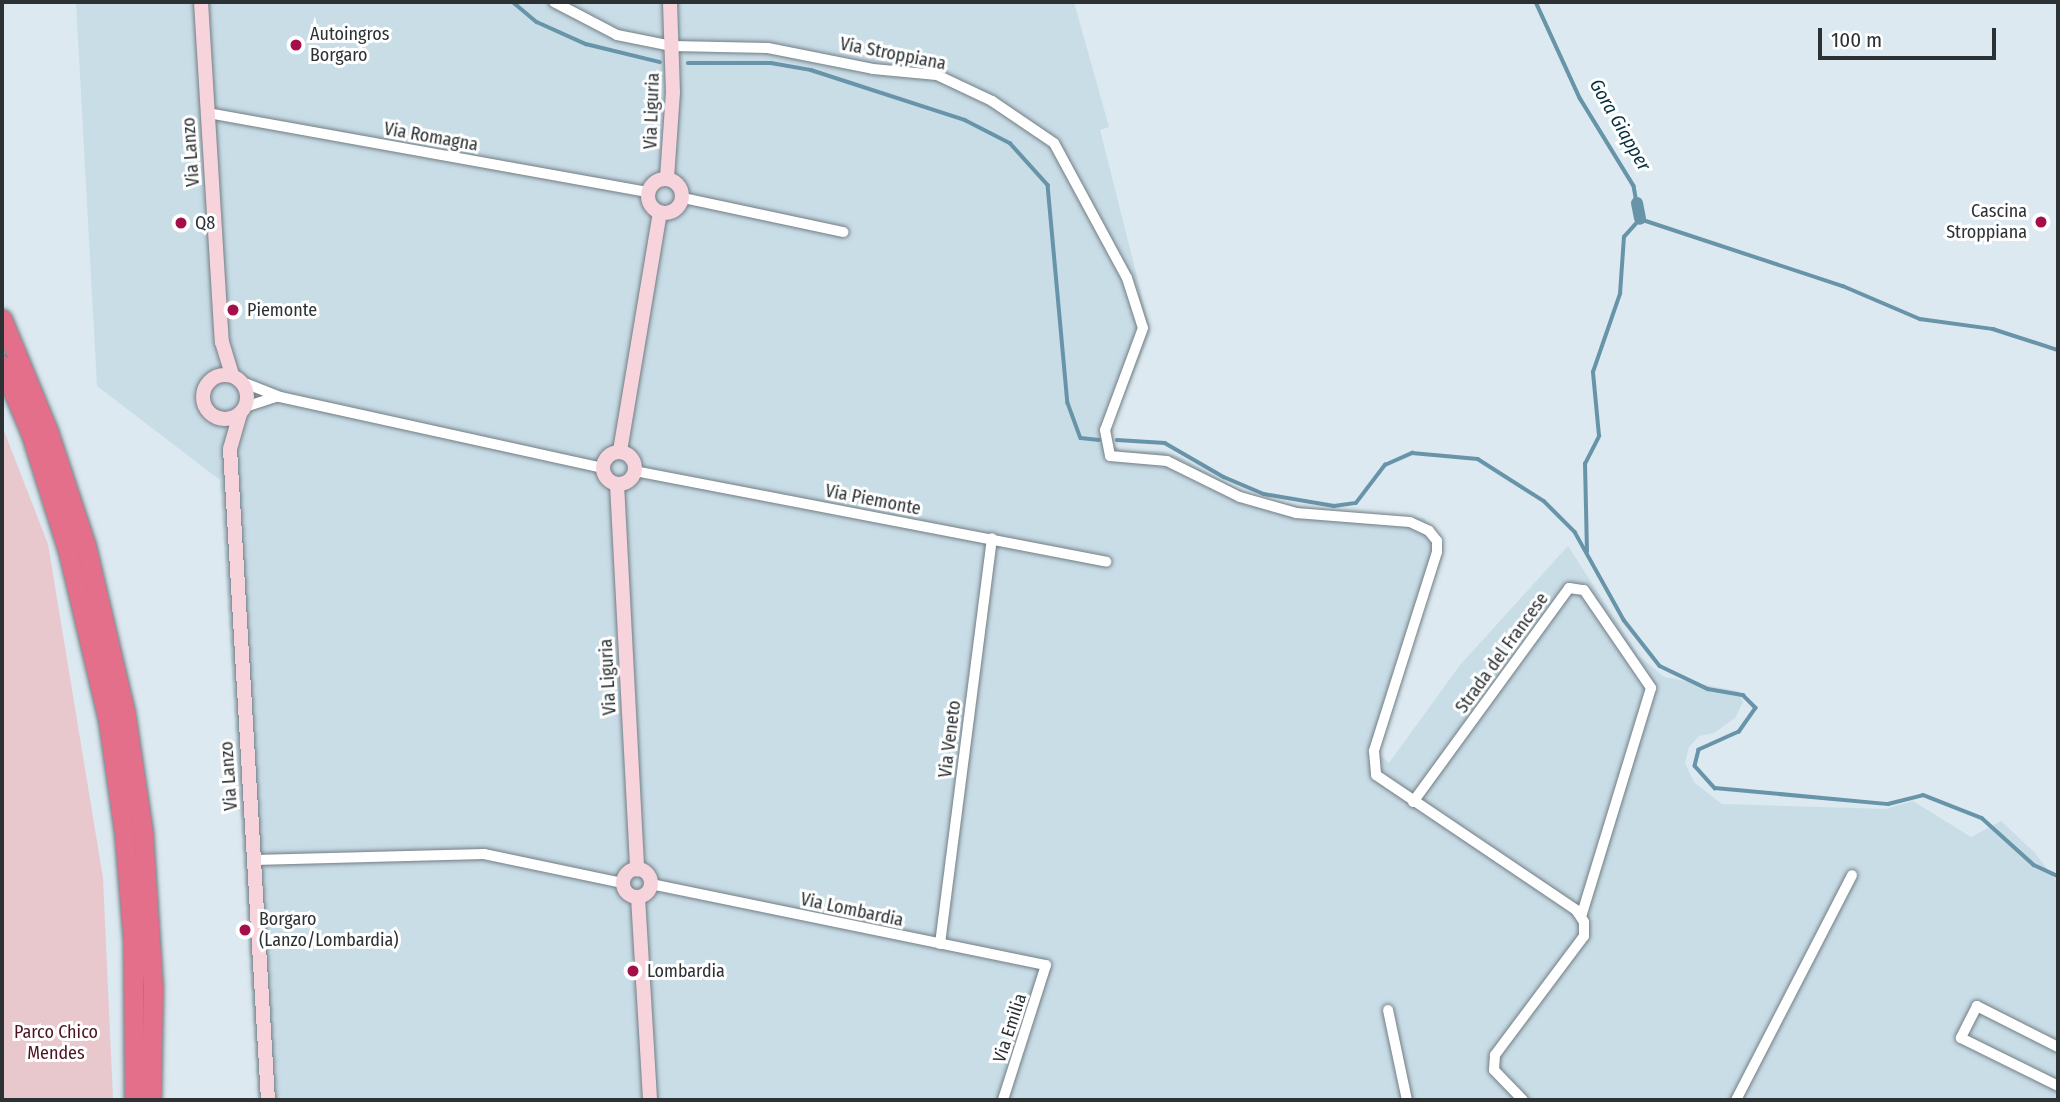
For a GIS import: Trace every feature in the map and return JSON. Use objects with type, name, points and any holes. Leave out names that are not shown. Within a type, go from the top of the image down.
[{"type":"highway","points":[[2,319],[48,431],[86,546],[125,712],[144,845],[153,988],[151,1100]]},
{"type":"highway","points":[[2,365],[31,434],[68,551],[108,720],[124,832],[133,941],[134,1100]]},
{"type":"street","name":"Via Lanzo","points":[[201,2],[222,342],[214,377]]},
{"type":"street","name":"Via Stroppiana","points":[[554,2],[567,6],[617,36],[672,46],[768,48],[873,69],[937,75],[992,101],[1054,143],[1127,278],[1143,328],[1105,430],[1110,456],[1167,461],[1240,497],[1286,510],[1410,522],[1423,526],[1437,541],[1374,751],[1376,775],[1413,802]]},
{"type":"street","name":"Via Liguria","points":[[667,178],[672,46],[670,2]]},
{"type":"street","name":"Via Romagna","points":[[208,113],[648,192]]},
{"type":"street","points":[[667,178],[678,183],[683,198],[673,212],[660,212],[652,206],[648,192],[657,180],[667,178]]},
{"type":"street","points":[[683,198],[843,232]]},
{"type":"street","points":[[620,451],[660,212]]},
{"type":"street","name":"Via Lanzo","points":[[222,342],[237,379]]},
{"type":"street","points":[[280,397],[243,410],[228,419],[214,416],[205,407],[203,393],[214,377],[237,379],[280,397],[602,468]]},
{"type":"street","points":[[237,379],[248,394],[243,410]]},
{"type":"street","name":"Via Lanzo","points":[[243,410],[230,449],[268,1100]]},
{"type":"street","name":"Via Lanzo","points":[[214,416],[230,449]]},
{"type":"street","points":[[620,451],[633,459],[635,471],[631,479],[617,484],[608,480],[602,468],[606,457],[620,451]]},
{"type":"street","name":"Via Piemonte","points":[[635,471],[1106,562]]},
{"type":"street","name":"Via Liguria","points":[[617,484],[637,869]]},
{"type":"street","name":"Via Veneto","points":[[940,944],[992,538]]},
{"type":"street","name":"Strada del Francese","points":[[1413,802],[1569,588],[1584,590],[1651,688],[1581,917],[1584,936],[1495,1055],[1494,1070],[1523,1100]]},
{"type":"street","points":[[1413,802],[1581,917]]},
{"type":"street","points":[[254,860],[484,854],[623,883]]},
{"type":"street","points":[[637,869],[649,874],[652,884],[638,897],[629,894],[623,883],[626,874],[637,869]]},
{"type":"street","points":[[1736,1100],[1852,874]]},
{"type":"street","name":"Via Lombardia","points":[[652,884],[1046,965]]},
{"type":"street","points":[[638,897],[650,1100]]},
{"type":"street","name":"Via Emilia","points":[[1003,1100],[1046,965]]},
{"type":"street","points":[[2058,1047],[1977,1006],[1961,1038],[2058,1086]]},
{"type":"street","points":[[1388,1010],[1407,1100]]},
{"type":"shaded area","points":[[76,2],[1074,2],[1109,127],[1100,130],[1151,332],[1112,426],[1113,444],[1121,451],[1160,451],[1180,457],[1252,497],[1319,510],[1424,518],[1441,541],[1379,754],[1389,763],[1460,665],[1568,546],[1639,656],[1664,677],[1738,691],[1743,702],[1735,718],[1714,733],[1699,736],[1689,747],[1685,763],[1694,782],[1722,804],[1885,809],[1913,801],[1971,837],[2001,821],[2034,852],[2058,883],[2058,1100],[258,1100],[220,480],[97,386]]},
{"type":"green space","name":"Parco Chico Mendes","points":[[2,426],[48,544],[103,878],[113,1100],[2,1100]]},
{"type":"waterway","points":[[513,2],[537,22],[586,44],[660,62]]},
{"type":"waterway","name":"Gora Giapper","points":[[1536,2],[1580,98],[1634,186],[1637,203]]},
{"type":"waterway","points":[[688,63],[771,63],[811,70],[965,120],[1010,143],[1048,185],[1068,403],[1081,438],[1099,440]]},
{"type":"waterway","name":"Gora Giapper","points":[[1637,203],[1640,219]]},
{"type":"waterway","points":[[1587,552],[1585,464],[1599,436],[1593,372],[1620,294],[1624,237],[1640,219],[1843,286],[1920,319],[1993,329],[2058,350]]},
{"type":"waterway","points":[[1117,440],[1165,443],[1224,477],[1264,494],[1334,506],[1356,503],[1385,465],[1412,453],[1478,459],[1544,501],[1575,532],[1624,620],[1660,666],[1708,689],[1743,695],[1756,708],[1739,732],[1699,750],[1695,766],[1715,788],[1888,804],[1923,795],[1982,818],[2034,865],[2058,876]]},
{"type":"place","name":"Autoingros Borgaro","points":[[296,45]]},
{"type":"place","name":"Cascina Stroppiana","points":[[2041,222]]},
{"type":"place","name":"Q8","points":[[181,223]]},
{"type":"place","name":"Piemonte","points":[[233,310]]},
{"type":"place","name":"Borgaro (Lanzo/Lombardia)","points":[[245,930]]},
{"type":"place","name":"Lombardia","points":[[633,971]]}]
